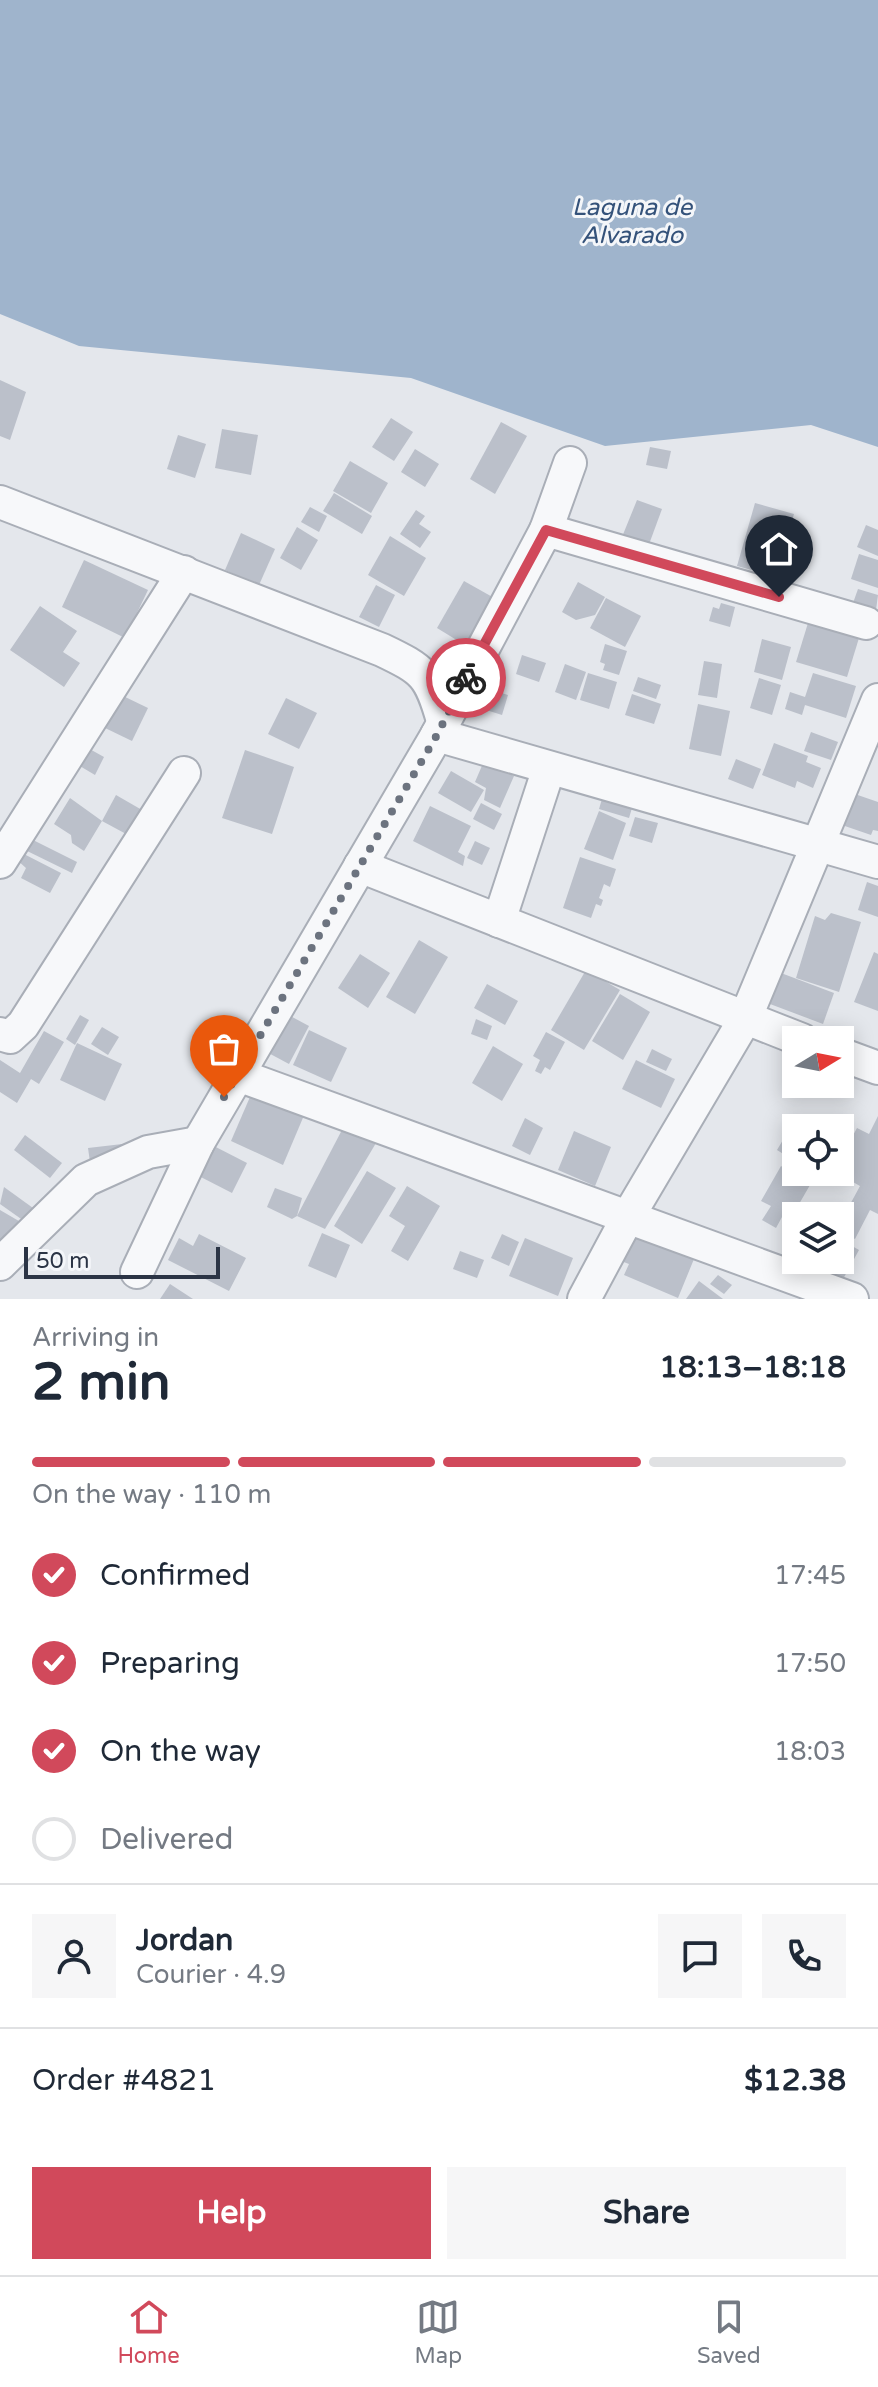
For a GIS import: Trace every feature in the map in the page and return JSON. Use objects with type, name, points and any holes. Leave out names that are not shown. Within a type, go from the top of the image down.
[{"type":"street","points":[[137,1272],[198,1143],[440,728],[546,530],[570,463]]},
{"type":"street","points":[[0,502],[184,572],[419,668],[435,693],[440,728]]},
{"type":"street","points":[[546,530],[866,623]]},
{"type":"street","points":[[0,862],[184,572]]},
{"type":"street","points":[[584,1299],[629,1215],[745,1019],[878,700]]},
{"type":"street","points":[[440,728],[549,768],[878,862]]},
{"type":"street","points":[[499,921],[549,768]]},
{"type":"street","points":[[0,1034],[10,1037],[23,1025],[184,773]]},
{"type":"street","points":[[360,866],[782,1033]]},
{"type":"street","points":[[854,1059],[878,1068]]},
{"type":"street","points":[[238,1075],[629,1215],[852,1299]]},
{"type":"street","points":[[0,1264],[86,1180],[148,1152],[198,1143]]},
{"type":"water","name":"Laguna de Alvarado","points":[[0,0],[878,0],[878,447],[811,425],[605,446],[411,378],[79,346],[0,314]]},
{"type":"building","points":[[0,380],[26,392],[10,440],[0,436]]},
{"type":"building","points":[[391,418],[413,432],[394,461],[372,447]]},
{"type":"building","points":[[501,422],[527,436],[495,494],[470,479]]},
{"type":"building","points":[[222,429],[258,435],[251,475],[215,468]]},
{"type":"building","points":[[178,435],[206,444],[195,478],[167,469]]},
{"type":"building","points":[[650,447],[671,451],[667,469],[646,465]]},
{"type":"building","points":[[415,449],[439,464],[425,487],[401,472]]},
{"type":"building","points":[[350,461],[388,483],[371,513],[333,491]]},
{"type":"building","points":[[334,493],[372,516],[362,534],[323,511]]},
{"type":"building","points":[[637,500],[662,509],[648,547],[622,537]]},
{"type":"building","points":[[755,503],[794,514],[776,577],[737,566]]},
{"type":"building","points":[[310,507],[327,516],[319,532],[301,522]]},
{"type":"building","points":[[416,510],[425,516],[419,524],[431,532],[420,548],[400,534]]},
{"type":"building","points":[[866,525],[878,530],[878,556],[857,547]]},
{"type":"building","points":[[297,527],[318,540],[301,570],[280,558]]},
{"type":"building","points":[[241,533],[275,549],[259,585],[225,570]]},
{"type":"building","points":[[390,536],[426,558],[404,596],[368,575]]},
{"type":"building","points":[[859,554],[878,560],[878,588],[851,579]]},
{"type":"building","points":[[84,560],[148,590],[125,638],[62,607]]},
{"type":"building","points":[[464,581],[496,599],[468,647],[437,628]]},
{"type":"building","points":[[578,582],[605,597],[595,615],[576,620],[562,612]]},
{"type":"building","points":[[376,585],[395,595],[379,627],[359,617]]},
{"type":"building","points":[[858,589],[878,595],[876,610],[853,603]]},
{"type":"building","points":[[606,598],[641,616],[625,647],[590,628]]},
{"type":"building","points":[[721,603],[735,607],[730,627],[709,621],[713,607],[719,609]]},
{"type":"building","points":[[40,606],[77,631],[63,652],[80,663],[64,687],[10,650]]},
{"type":"building","points":[[808,623],[859,638],[847,677],[796,662]]},
{"type":"building","points":[[762,639],[791,647],[782,680],[754,672]]},
{"type":"building","points":[[605,644],[627,651],[619,675],[603,670],[605,664],[600,662]]},
{"type":"building","points":[[522,655],[546,663],[539,682],[516,674]]},
{"type":"building","points":[[704,661],[722,664],[717,698],[698,695]]},
{"type":"building","points":[[565,664],[586,672],[576,700],[555,692]]},
{"type":"building","points":[[588,673],[617,682],[609,709],[580,700]]},
{"type":"building","points":[[813,673],[856,686],[846,718],[805,705],[802,715],[785,709],[790,692],[805,697]]},
{"type":"building","points":[[638,677],[661,685],[656,699],[633,691]]},
{"type":"building","points":[[759,678],[781,685],[772,715],[750,708]]},
{"type":"building","points":[[486,688],[508,695],[502,715],[480,708]]},
{"type":"building","points":[[119,694],[148,708],[132,741],[103,727]]},
{"type":"building","points":[[632,694],[661,704],[654,724],[625,715]]},
{"type":"building","points":[[286,698],[317,713],[299,749],[268,734]]},
{"type":"building","points":[[698,704],[730,711],[721,756],[689,749]]},
{"type":"building","points":[[811,732],[838,742],[831,760],[804,751]]},
{"type":"building","points":[[77,742],[104,757],[95,775],[68,759]]},
{"type":"building","points":[[774,743],[808,756],[806,762],[821,768],[813,788],[797,781],[795,788],[762,775]]},
{"type":"building","points":[[245,750],[294,767],[272,834],[222,818]]},
{"type":"building","points":[[736,759],[761,769],[753,789],[728,779]]},
{"type":"building","points":[[484,761],[514,776],[500,808],[484,800],[486,788],[475,782]]},
{"type":"building","points":[[451,771],[484,790],[471,812],[438,793]]},
{"type":"building","points":[[849,792],[878,802],[878,831],[873,830],[871,835],[839,824]]},
{"type":"building","points":[[116,795],[142,810],[128,835],[102,821]]},
{"type":"building","points":[[70,798],[102,821],[84,851],[72,843],[71,835],[54,824]]},
{"type":"building","points":[[602,799],[632,808],[629,818],[599,809]]},
{"type":"building","points":[[481,803],[502,814],[494,830],[473,819]]},
{"type":"building","points":[[430,806],[471,826],[458,852],[465,856],[463,866],[413,841]]},
{"type":"building","points":[[599,811],[626,823],[613,860],[584,849]]},
{"type":"building","points":[[635,817],[658,823],[652,843],[629,836]]},
{"type":"building","points":[[29,838],[77,862],[72,873],[23,849]]},
{"type":"building","points":[[475,841],[490,848],[482,865],[467,858]]},
{"type":"building","points":[[20,852],[61,873],[50,893],[21,878],[26,868],[16,859]]},
{"type":"building","points":[[580,857],[616,869],[610,887],[604,884],[599,898],[603,900],[601,906],[596,904],[591,918],[563,908]]},
{"type":"building","points":[[867,882],[878,886],[878,917],[858,910]]},
{"type":"building","points":[[831,913],[861,922],[839,992],[796,978],[815,916],[825,920]]},
{"type":"building","points":[[419,940],[448,957],[415,1014],[386,997]]},
{"type":"building","points":[[874,952],[878,954],[878,1011],[854,1002]]},
{"type":"building","points":[[360,954],[390,973],[368,1008],[338,988]]},
{"type":"building","points":[[586,970],[620,990],[584,1050],[551,1030]]},
{"type":"building","points":[[781,973],[834,993],[823,1024],[770,1004]]},
{"type":"building","points":[[487,984],[518,1001],[505,1025],[474,1008]]},
{"type":"building","points":[[620,994],[650,1012],[623,1060],[592,1041]]},
{"type":"building","points":[[281,1011],[309,1026],[289,1064],[261,1049]]},
{"type":"building","points":[[80,1015],[89,1020],[75,1045],[66,1039]]},
{"type":"building","points":[[476,1019],[492,1026],[487,1040],[471,1034]]},
{"type":"building","points":[[102,1027],[119,1037],[108,1055],[91,1044]]},
{"type":"building","points":[[309,1030],[347,1048],[331,1082],[293,1065]]},
{"type":"building","points":[[44,1031],[64,1042],[39,1084],[31,1079],[17,1103],[0,1092],[0,1060],[20,1073]]},
{"type":"building","points":[[546,1032],[565,1042],[550,1070],[545,1067],[541,1074],[535,1071],[540,1060],[533,1056]]},
{"type":"building","points":[[77,1043],[122,1064],[105,1101],[60,1080]]},
{"type":"building","points":[[493,1046],[523,1064],[502,1101],[472,1083]]},
{"type":"building","points":[[652,1049],[672,1059],[666,1071],[646,1062]]},
{"type":"building","points":[[636,1060],[675,1079],[661,1108],[622,1089]]},
{"type":"building","points":[[253,1090],[305,1113],[283,1165],[231,1141]]},
{"type":"building","points":[[878,1116],[878,1214],[870,1210],[855,1239],[854,1202],[851,1202],[860,1186],[854,1183],[854,1133],[857,1128],[869,1134]]},
{"type":"building","points":[[525,1118],[543,1128],[530,1155],[512,1146]]},
{"type":"building","points":[[343,1128],[376,1143],[325,1229],[297,1216]]},
{"type":"building","points":[[574,1131],[611,1147],[595,1186],[558,1170]]},
{"type":"building","points":[[25,1135],[62,1163],[50,1178],[14,1150]]},
{"type":"building","points":[[131,1143],[90,1162],[88,1148]]},
{"type":"building","points":[[208,1143],[247,1163],[232,1193],[193,1173]]},
{"type":"building","points":[[781,1166],[782,1186],[809,1186],[800,1202],[782,1202],[782,1217],[776,1228],[762,1220],[771,1206],[761,1201]]},
{"type":"building","points":[[367,1171],[396,1188],[362,1244],[334,1226]]},
{"type":"building","points":[[407,1186],[440,1206],[408,1261],[391,1251],[405,1226],[389,1216]]},
{"type":"building","points":[[4,1187],[33,1208],[24,1221],[0,1204]]},
{"type":"building","points":[[275,1188],[302,1198],[297,1216],[292,1219],[267,1207]]},
{"type":"building","points":[[0,1210],[24,1224],[0,1254]]},
{"type":"building","points":[[322,1233],[350,1245],[336,1278],[308,1266]]},
{"type":"building","points":[[199,1234],[246,1258],[229,1291],[168,1260],[179,1238],[193,1246]]},
{"type":"building","points":[[502,1234],[519,1242],[509,1266],[491,1258]]},
{"type":"building","points":[[632,1234],[694,1259],[678,1298],[624,1275],[629,1264],[621,1261]]},
{"type":"building","points":[[525,1238],[573,1258],[558,1296],[509,1276]]},
{"type":"building","points":[[460,1251],[484,1260],[477,1278],[453,1269]]},
{"type":"building","points":[[829,1274],[846,1274],[842,1281]]},
{"type":"building","points":[[718,1275],[732,1285],[724,1294],[710,1284]]},
{"type":"building","points":[[699,1281],[723,1299],[686,1299]]},
{"type":"building","points":[[170,1284],[193,1299],[160,1299]]},
{"type":"way so far","points":[[224,1097],[437,735],[466,678]]},
{"type":"route","points":[[466,678],[546,530],[779,597]]}]
